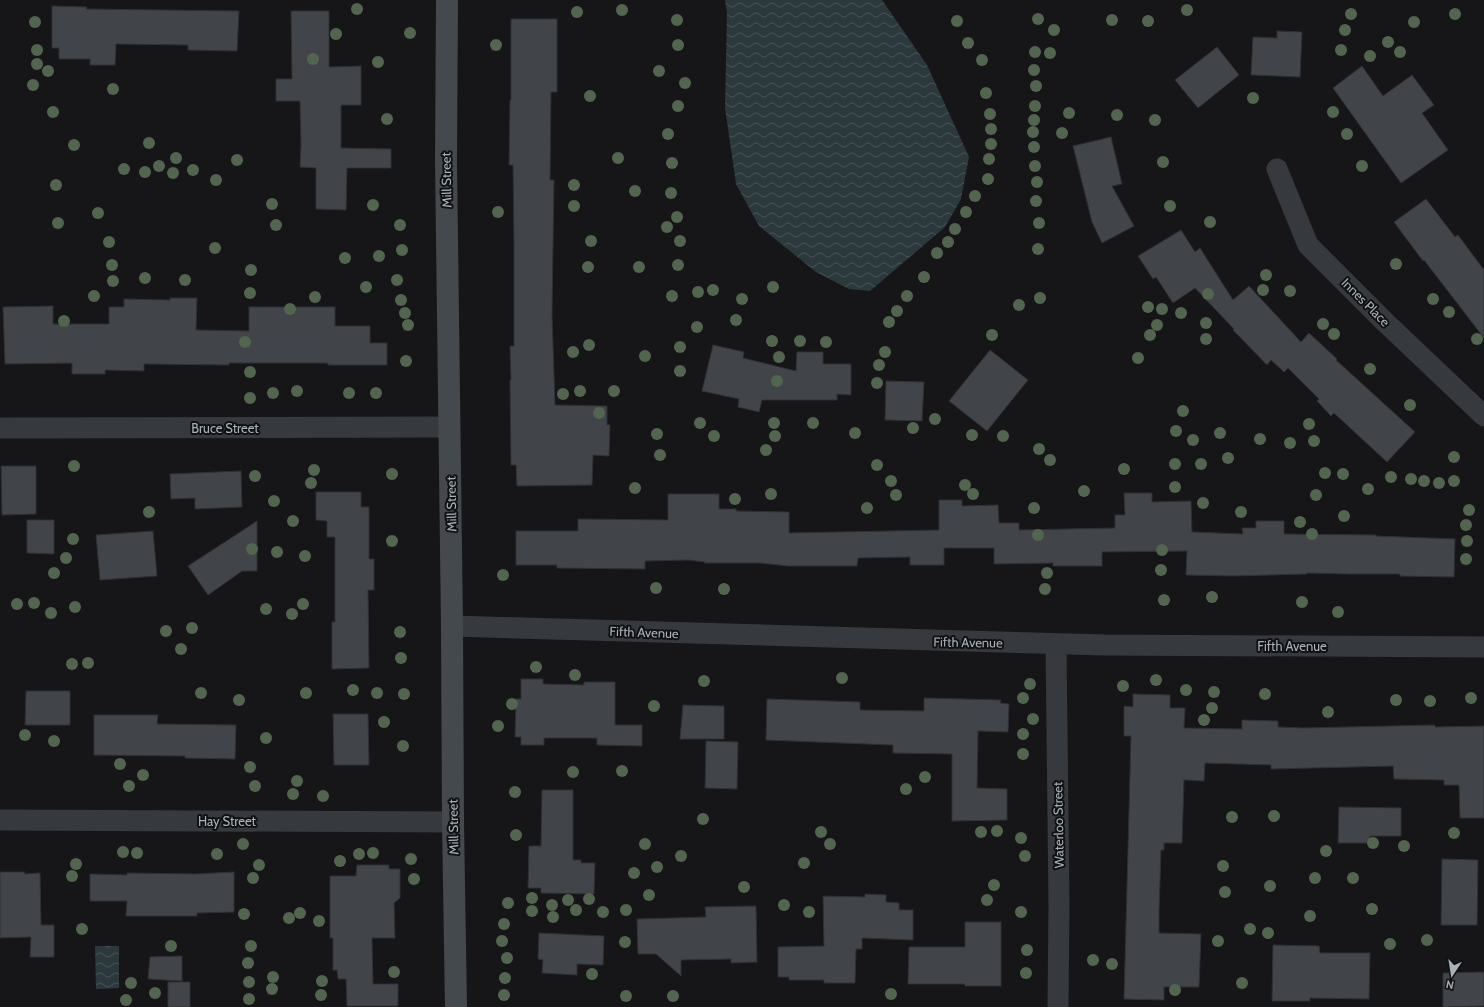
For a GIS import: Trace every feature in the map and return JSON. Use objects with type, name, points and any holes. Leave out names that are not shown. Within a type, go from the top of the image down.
[{"type":"main road","name":"Mill Street","points":[[447,0],[446,161],[456,1007]]},
{"type":"street","name":"Innes Place","points":[[1277,169],[1308,245],[1385,322],[1484,416]]},
{"type":"street","name":"Bruce Street","points":[[0,428],[450,427]]},
{"type":"street","name":"Fifth Avenue","points":[[452,626],[1056,644],[1484,647]]},
{"type":"street","name":"Waterloo Street","points":[[1056,644],[1058,1007]]},
{"type":"street","name":"Hay Street","points":[[0,820],[453,822]]},
{"type":"water","points":[[725,0],[882,0],[927,65],[969,157],[961,199],[945,227],[870,291],[849,289],[816,272],[759,226],[736,184],[725,108],[727,13]]},
{"type":"water","points":[[95,946],[119,946],[119,988],[96,989]]},
{"type":"building","points":[[52,6],[87,7],[86,9],[239,11],[237,51],[188,50],[188,45],[116,44],[115,65],[90,65],[90,59],[59,59],[59,48],[52,48]]},
{"type":"building","points":[[291,11],[329,11],[329,67],[361,66],[361,105],[341,105],[341,148],[391,149],[391,168],[347,168],[346,210],[316,209],[316,168],[300,167],[300,101],[276,101],[276,79],[292,79]]},
{"type":"building","points":[[511,19],[557,19],[557,92],[551,92],[550,180],[554,180],[552,315],[555,405],[607,406],[607,425],[610,425],[609,456],[593,455],[592,485],[517,486],[516,465],[511,465],[510,346],[514,346],[514,244],[513,165],[509,165]]},
{"type":"building","points":[[1277,31],[1302,32],[1300,77],[1251,75],[1253,37],[1277,38]]},
{"type":"building","points":[[1217,47],[1239,75],[1198,108],[1175,80]]},
{"type":"building","points":[[1362,66],[1383,96],[1412,75],[1434,105],[1422,113],[1448,150],[1401,183],[1333,88]]},
{"type":"building","points":[[1111,137],[1122,184],[1112,186],[1134,226],[1102,243],[1092,222],[1073,146]]},
{"type":"building","points":[[1426,199],[1455,237],[1458,235],[1484,270],[1484,338],[1394,222]]},
{"type":"building","points":[[1181,230],[1195,252],[1200,248],[1233,300],[1249,286],[1301,342],[1309,333],[1337,359],[1336,360],[1415,432],[1387,462],[1334,413],[1331,416],[1317,401],[1319,399],[1288,368],[1284,372],[1271,360],[1267,365],[1195,288],[1173,303],[1156,277],[1153,279],[1138,256]]},
{"type":"building","points":[[170,298],[197,298],[196,330],[249,331],[249,307],[335,307],[335,326],[370,326],[370,343],[387,343],[387,365],[328,365],[328,363],[229,363],[229,365],[144,364],[144,371],[105,370],[105,374],[72,374],[72,363],[5,364],[3,307],[53,306],[53,324],[109,324],[109,307],[124,307],[124,299],[170,300]]},
{"type":"building","points":[[713,345],[744,352],[743,358],[796,371],[797,352],[823,352],[823,364],[851,364],[851,395],[837,394],[837,400],[762,400],[759,412],[738,407],[739,399],[702,391]]},
{"type":"building","points":[[990,350],[1028,380],[987,431],[949,401]]},
{"type":"building","points":[[886,381],[924,382],[922,421],[885,420]]},
{"type":"building","points":[[1,466],[36,466],[36,514],[2,515]]},
{"type":"building","points":[[241,471],[242,507],[195,509],[195,498],[171,499],[170,474]]},
{"type":"building","points":[[316,492],[361,492],[361,507],[369,507],[369,559],[374,559],[374,590],[368,590],[369,668],[332,669],[332,622],[335,622],[335,537],[327,537],[327,521],[316,520]]},
{"type":"building","points":[[1124,493],[1152,493],[1152,502],[1191,501],[1192,532],[1243,534],[1242,528],[1256,528],[1256,521],[1284,521],[1284,534],[1376,535],[1455,539],[1454,577],[1400,576],[1400,574],[1307,573],[1233,576],[1186,575],[1187,551],[1102,552],[1102,566],[1053,566],[1053,563],[994,564],[994,548],[944,548],[944,565],[910,565],[910,557],[858,558],[857,566],[788,566],[760,563],[704,563],[705,562],[688,560],[645,561],[645,569],[557,568],[557,565],[516,565],[516,531],[578,531],[578,519],[668,520],[668,494],[719,494],[719,509],[736,509],[736,511],[789,512],[789,533],[939,530],[939,500],[962,500],[962,506],[998,505],[999,523],[1019,523],[1019,530],[1115,528],[1115,515],[1125,515]]},
{"type":"building","points":[[27,520],[54,520],[54,554],[27,553]]},
{"type":"building","points":[[257,521],[257,571],[242,571],[208,595],[188,566]]},
{"type":"building","points":[[153,531],[157,576],[100,580],[96,535]]},
{"type":"building","points":[[521,679],[543,679],[543,684],[584,685],[584,682],[615,682],[615,725],[642,725],[642,746],[597,745],[597,738],[544,738],[544,745],[521,745],[521,737],[515,737],[516,699],[521,699]]},
{"type":"building","points":[[26,691],[70,691],[70,725],[25,725]]},
{"type":"building","points":[[1133,694],[1170,695],[1170,708],[1185,708],[1184,728],[1242,729],[1242,720],[1278,721],[1278,727],[1303,728],[1435,725],[1435,727],[1484,726],[1484,818],[1460,818],[1459,785],[1444,785],[1444,780],[1394,779],[1393,766],[1271,769],[1271,765],[1205,763],[1204,781],[1184,780],[1182,843],[1164,843],[1164,850],[1161,850],[1159,911],[1159,933],[1201,934],[1199,987],[1164,987],[1164,1000],[1124,999],[1131,736],[1124,736],[1124,706],[1133,707]]},
{"type":"building","points":[[924,698],[1001,700],[1000,703],[1009,704],[1008,732],[978,731],[977,788],[1007,789],[1007,820],[952,821],[952,754],[893,753],[893,745],[766,740],[767,699],[860,702],[860,710],[924,711]]},
{"type":"building","points":[[683,705],[724,706],[724,739],[680,739]]},
{"type":"building","points":[[333,714],[368,714],[369,765],[334,765]]},
{"type":"building","points":[[94,715],[158,715],[157,724],[236,725],[235,759],[185,758],[185,756],[94,755]]},
{"type":"building","points":[[706,741],[738,742],[737,789],[705,788]]},
{"type":"building","points":[[542,790],[573,790],[573,860],[581,860],[581,863],[595,863],[594,894],[541,893],[541,888],[528,888],[529,846],[541,846]]},
{"type":"building","points":[[1339,807],[1401,808],[1401,836],[1370,836],[1370,843],[1338,843]]},
{"type":"building","points":[[1442,859],[1478,860],[1477,925],[1441,925]]},
{"type":"building","points":[[357,865],[389,865],[389,869],[400,869],[400,898],[394,903],[395,938],[372,938],[373,984],[398,984],[398,1006],[347,1006],[346,979],[338,979],[337,970],[333,970],[333,938],[330,938],[330,876],[356,876]]},
{"type":"building","points":[[0,872],[25,872],[24,874],[40,873],[41,925],[54,925],[54,957],[30,957],[31,937],[0,938]]},
{"type":"building","points":[[234,872],[234,912],[197,913],[197,916],[126,916],[127,901],[90,901],[90,874],[127,875],[127,873],[195,874]]},
{"type":"building","points":[[865,894],[886,895],[886,902],[899,903],[899,910],[913,910],[913,940],[862,938],[862,949],[856,949],[855,983],[824,983],[824,980],[789,980],[789,977],[778,977],[778,947],[824,946],[823,896],[865,897]]},
{"type":"building","points":[[756,906],[757,962],[731,963],[731,959],[681,960],[681,976],[656,954],[638,954],[637,919],[706,917],[705,907]]},
{"type":"building","points":[[965,922],[1001,922],[1001,986],[965,986],[965,984],[908,984],[909,947],[965,947]]},
{"type":"building","points":[[539,933],[604,936],[603,965],[577,964],[577,975],[542,973],[543,960],[538,959]]},
{"type":"building","points":[[1273,945],[1319,946],[1320,953],[1370,953],[1369,999],[1310,998],[1310,1001],[1272,1001]]},
{"type":"building","points":[[182,956],[182,981],[148,979],[150,957]]},
{"type":"building","points":[[1484,972],[1484,1006],[1443,1007],[1443,973]]},
{"type":"building","points":[[168,982],[190,982],[190,1007],[168,1007]]}]
